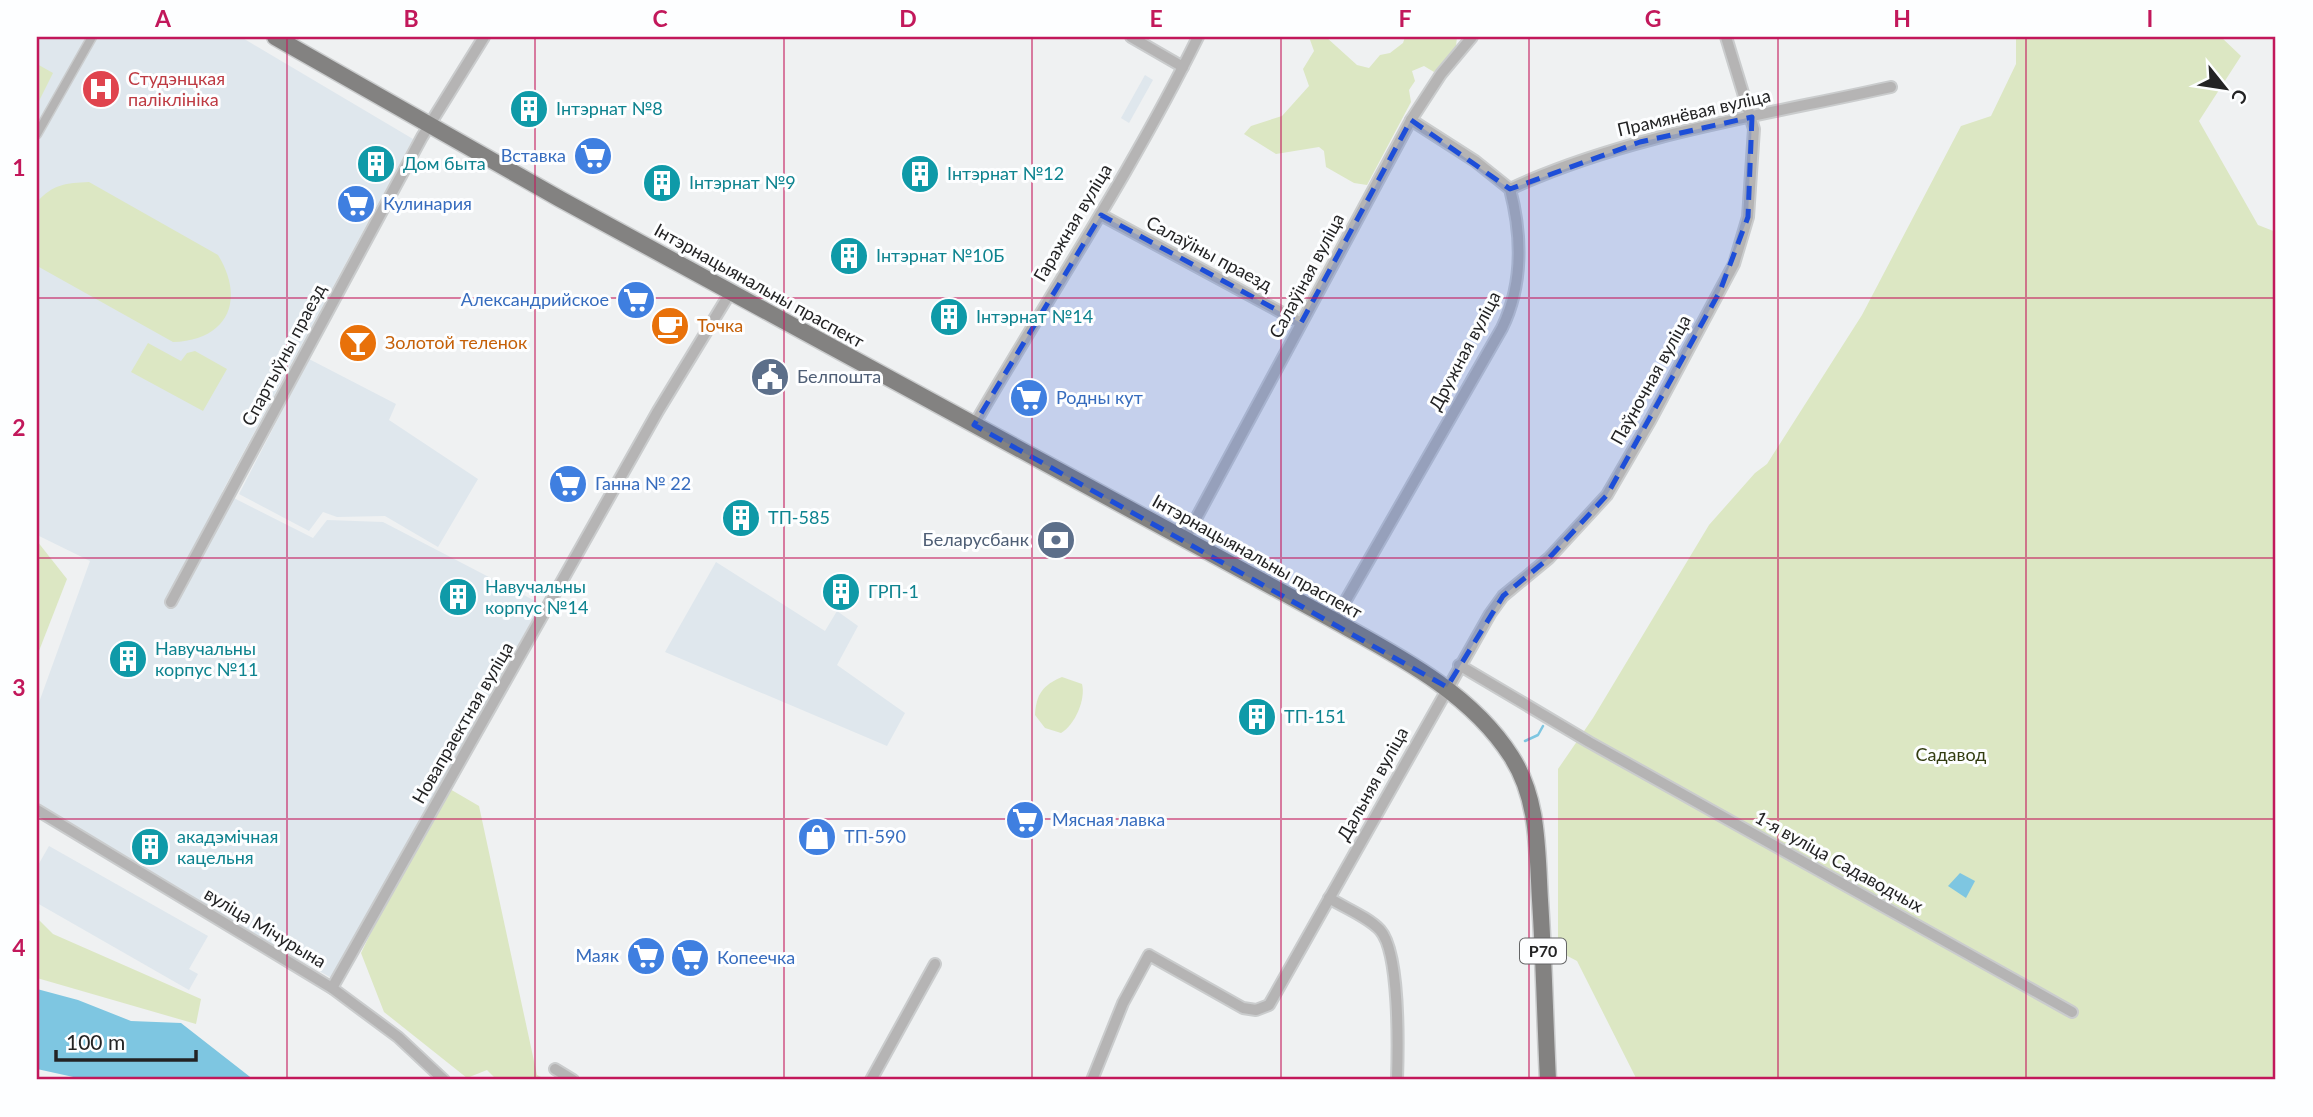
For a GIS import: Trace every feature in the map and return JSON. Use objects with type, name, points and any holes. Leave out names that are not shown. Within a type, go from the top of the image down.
[{"type":"main road","name":"Інтэрнацыянальны праспект","points":[[275,37],[428,126],[1334,621],[1447,687]]},
{"type":"main road","name":"Р70","points":[[1447,687],[1487,725],[1512,756],[1530,794],[1535,823],[1548,1080]]},
{"type":"street","points":[[37,134],[92,37]]},
{"type":"street","name":"Спартыўны праезд","points":[[171,602],[428,126],[484,37]]},
{"type":"street","points":[[1131,37],[1183,67]]},
{"type":"street","name":"Гаражная вуліца","points":[[974,425],[1101,215],[1198,37]]},
{"type":"street","name":"Салаўіная вуліца","points":[[1185,539],[1411,120],[1441,74],[1472,37]]},
{"type":"street","name":"Паўночная вуліца","points":[[1447,687],[1503,596],[1549,558],[1607,495],[1720,291],[1742,241],[1748,217],[1753,169],[1752,117],[1726,37]]},
{"type":"street","name":"Прамянёвая вуліца","points":[[1510,189],[1553,169],[1640,142],[1891,88]]},
{"type":"street","points":[[1411,120],[1475,161],[1510,189]]},
{"type":"street","name":"Дружная вуліца","points":[[1334,621],[1513,306],[1518,285],[1518,253],[1510,189]]},
{"type":"street","name":"Салаўіны праезд","points":[[1101,215],[1301,323]]},
{"type":"street","name":"Новапраектная вуліца","points":[[332,988],[658,411],[730,293]]},
{"type":"street","name":"1-я вуліца Садаводчых","points":[[1459,666],[1589,742],[2072,1012]]},
{"type":"street","name":"Дальняя вуліца","points":[[1092,1080],[1123,1003],[1149,955],[1238,1006],[1256,1010],[1272,1002],[1447,687]]},
{"type":"street","name":"вуліца Мічурына","points":[[37,810],[332,988],[398,1037],[444,1080]]},
{"type":"street","points":[[1329,898],[1379,928],[1388,940],[1398,1020],[1397,1080]]},
{"type":"street","points":[[871,1080],[935,964]]},
{"type":"street","points":[[555,1069],[573,1080]]},
{"type":"highlighted area","points":[[1752,117],[1748,217],[1720,291],[1607,495],[1549,558],[1503,596],[1447,687],[974,425],[1101,215],[1301,323],[1411,120],[1510,189],[1640,142]]},
{"type":"shaded area","points":[[37,37],[241,37],[413,139],[222,492],[313,538],[327,520],[383,522],[541,604],[333,979],[41,810],[37,795],[37,708],[90,561],[37,535]]},
{"type":"shaded area","points":[[1145,75],[1153,80],[1129,123],[1121,118]]},
{"type":"shaded area","points":[[309,359],[396,404],[389,420],[478,479],[438,547],[385,516],[337,517],[323,512],[309,531],[239,494]]},
{"type":"shaded area","points":[[716,562],[825,631],[837,611],[858,626],[837,665],[905,713],[887,746],[665,652]]},
{"type":"shaded area","points":[[49,846],[208,936],[189,969],[198,974],[189,990],[37,903],[37,867]]},
{"type":"green space","points":[[1309,37],[1326,37],[1357,65],[1369,68],[1380,55],[1390,53],[1403,43],[1405,37],[1457,37],[1456,46],[1434,72],[1424,66],[1412,71],[1415,81],[1409,90],[1411,102],[1367,185],[1354,183],[1326,167],[1324,151],[1319,147],[1276,154],[1244,134],[1251,126],[1282,116],[1309,86],[1303,69],[1314,51]]},
{"type":"green space","name":"Садавод","points":[[2016,37],[2221,37],[2241,56],[2199,121],[2258,225],[2276,232],[2276,1080],[1637,1080],[1577,961],[1558,951],[1558,769],[1593,718],[1709,525],[1755,473],[1767,464],[1862,315],[1961,126],[1991,116],[2016,64]]},
{"type":"green space","points":[[37,64],[53,73],[37,105]]},
{"type":"green space","points":[[89,182],[218,255],[226,272],[230,302],[226,315],[218,326],[192,340],[173,342],[39,267],[37,202],[49,191],[60,186]]},
{"type":"green space","points":[[148,343],[181,361],[187,353],[195,351],[227,369],[203,411],[131,372]]},
{"type":"green space","points":[[37,541],[67,579],[37,656]]},
{"type":"green space","points":[[1062,677],[1082,684],[1083,690],[1075,718],[1061,733],[1045,728],[1035,715],[1042,691]]},
{"type":"green space","points":[[443,785],[479,806],[537,1075],[547,1080],[497,1080],[487,1070],[467,1078],[384,1012],[361,953]]},
{"type":"green space","points":[[37,918],[53,934],[201,999],[196,1024],[37,978]]},
{"type":"water","points":[[1960,873],[1975,881],[1966,898],[1948,886]]},
{"type":"water","points":[[37,989],[78,1000],[131,1021],[181,1023],[254,1080],[87,1080],[37,1069]]},
{"type":"waterway","points":[[1525,741],[1538,735],[1543,726]]},
{"type":"place","name":"Студэнцкая паліклініка","points":[[101,89]]},
{"type":"place","name":"Інтэрнат №8","points":[[529,109]]},
{"type":"place","name":"Вставка","points":[[593,156]]},
{"type":"place","name":"Дом быта","points":[[376,164]]},
{"type":"place","name":"Інтэрнат №12","points":[[920,174]]},
{"type":"place","name":"Інтэрнат №9","points":[[662,183]]},
{"type":"place","name":"Кулинария","points":[[356,204]]},
{"type":"place","name":"Інтэрнат №10Б","points":[[849,256]]},
{"type":"place","name":"Александрийское","points":[[636,300]]},
{"type":"place","name":"Інтэрнат №14","points":[[949,317]]},
{"type":"place","name":"Точка","points":[[670,326]]},
{"type":"place","name":"Золотой теленок","points":[[358,343]]},
{"type":"place","name":"Белпошта","points":[[770,377]]},
{"type":"place","name":"Родны кут","points":[[1029,398]]},
{"type":"place","name":"Ганна № 22","points":[[568,484]]},
{"type":"place","name":"ТП-585","points":[[741,518]]},
{"type":"place","name":"Беларусбанк","points":[[1056,540]]},
{"type":"place","name":"ГРП-1","points":[[841,592]]},
{"type":"place","name":"Навучальны корпус №14","points":[[458,597]]},
{"type":"place","name":"Навучальны корпус №11","points":[[128,659]]},
{"type":"place","name":"ТП-151","points":[[1257,717]]},
{"type":"place","name":"Мясная лавка","points":[[1025,820]]},
{"type":"place","name":"ТП-590","points":[[817,837]]},
{"type":"place","name":"акадэмічная кацельня","points":[[150,847]]},
{"type":"place","name":"Маяк","points":[[646,956]]},
{"type":"place","name":"Копеечка","points":[[690,958]]}]
